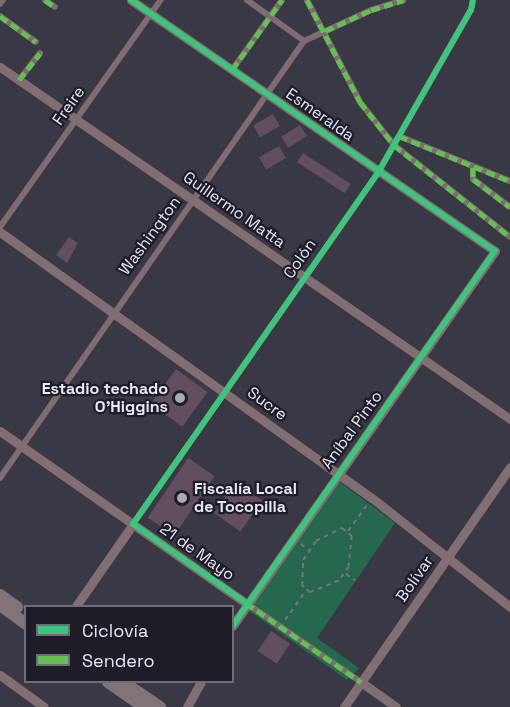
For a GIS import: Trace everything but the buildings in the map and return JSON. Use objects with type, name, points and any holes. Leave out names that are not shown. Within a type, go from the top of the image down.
[{"type":"highway","points":[[0,595],[24,612]]},
{"type":"highway","points":[[0,605],[24,623]]},
{"type":"highway","points":[[111,683],[144,707]]},
{"type":"highway","points":[[126,683],[160,707]]},
{"type":"street","points":[[0,4],[3,0]]},
{"type":"street","points":[[45,0],[55,8]]},
{"type":"street","name":"Esmeralda","points":[[131,0],[495,251]]},
{"type":"street","name":"Freire","points":[[0,227],[161,0]]},
{"type":"street","points":[[247,0],[304,41]]},
{"type":"street","points":[[232,70],[282,0]]},
{"type":"street","points":[[307,0],[360,102],[394,145],[510,237]]},
{"type":"street","name":"Washington","points":[[0,478],[113,312],[304,41],[371,10],[404,0]]},
{"type":"street","name":"Colón","points":[[77,605],[379,171],[471,10],[473,0]]},
{"type":"street","points":[[0,16],[36,42]]},
{"type":"street","points":[[19,80],[40,53]]},
{"type":"street","name":"Guillermo Matta","points":[[0,67],[510,419]]},
{"type":"street","points":[[399,136],[472,168],[510,181]]},
{"type":"street","points":[[411,157],[416,145]]},
{"type":"street","points":[[472,168],[473,179],[510,207]]},
{"type":"street","name":"Sucre","points":[[0,232],[372,498],[510,607]]},
{"type":"street","name":"Aníbal Pinto","points":[[234,623],[495,251]]},
{"type":"street","name":"21 de Mayo","points":[[0,431],[396,707]]},
{"type":"street","name":"Bolívar","points":[[344,707],[510,467]]},
{"type":"street","points":[[0,675],[44,707]]},
{"type":"street","points":[[187,707],[200,683]]},
{"type":"path","points":[[348,532],[372,498]]},
{"type":"path","points":[[342,528],[348,532],[352,536],[349,567],[339,581],[310,593],[302,586],[303,560],[309,550],[316,541],[342,528]]},
{"type":"path","points":[[292,537],[309,550]]},
{"type":"path","points":[[345,573],[355,580]]},
{"type":"path","points":[[281,626],[306,590]]},
{"type":"green space","points":[[336,479],[395,523],[317,638],[359,668],[347,680],[245,608]]},
{"type":"marked path","points":[[45,0],[55,7]]},
{"type":"marked path","points":[[232,70],[282,0]]},
{"type":"marked path","points":[[307,0],[360,102],[394,145],[510,237]]},
{"type":"marked path","points":[[325,31],[371,10],[404,0]]},
{"type":"marked path","points":[[0,16],[36,42]]},
{"type":"marked path","points":[[19,80],[40,53]]},
{"type":"marked path","points":[[399,136],[510,181]]},
{"type":"marked path","points":[[473,168],[473,179],[510,207]]},
{"type":"marked path","points":[[246,603],[361,682]]},
{"type":"cycle path","points":[[131,0],[495,251],[234,623]]},
{"type":"cycle path","points":[[246,603],[133,524],[379,171],[471,10],[473,0]]},
{"type":"place","name":"Estadio techado O'Higgins","points":[[180,398]]},
{"type":"place","name":"Fiscalía Local de Tocopilla","points":[[182,498]]}]
